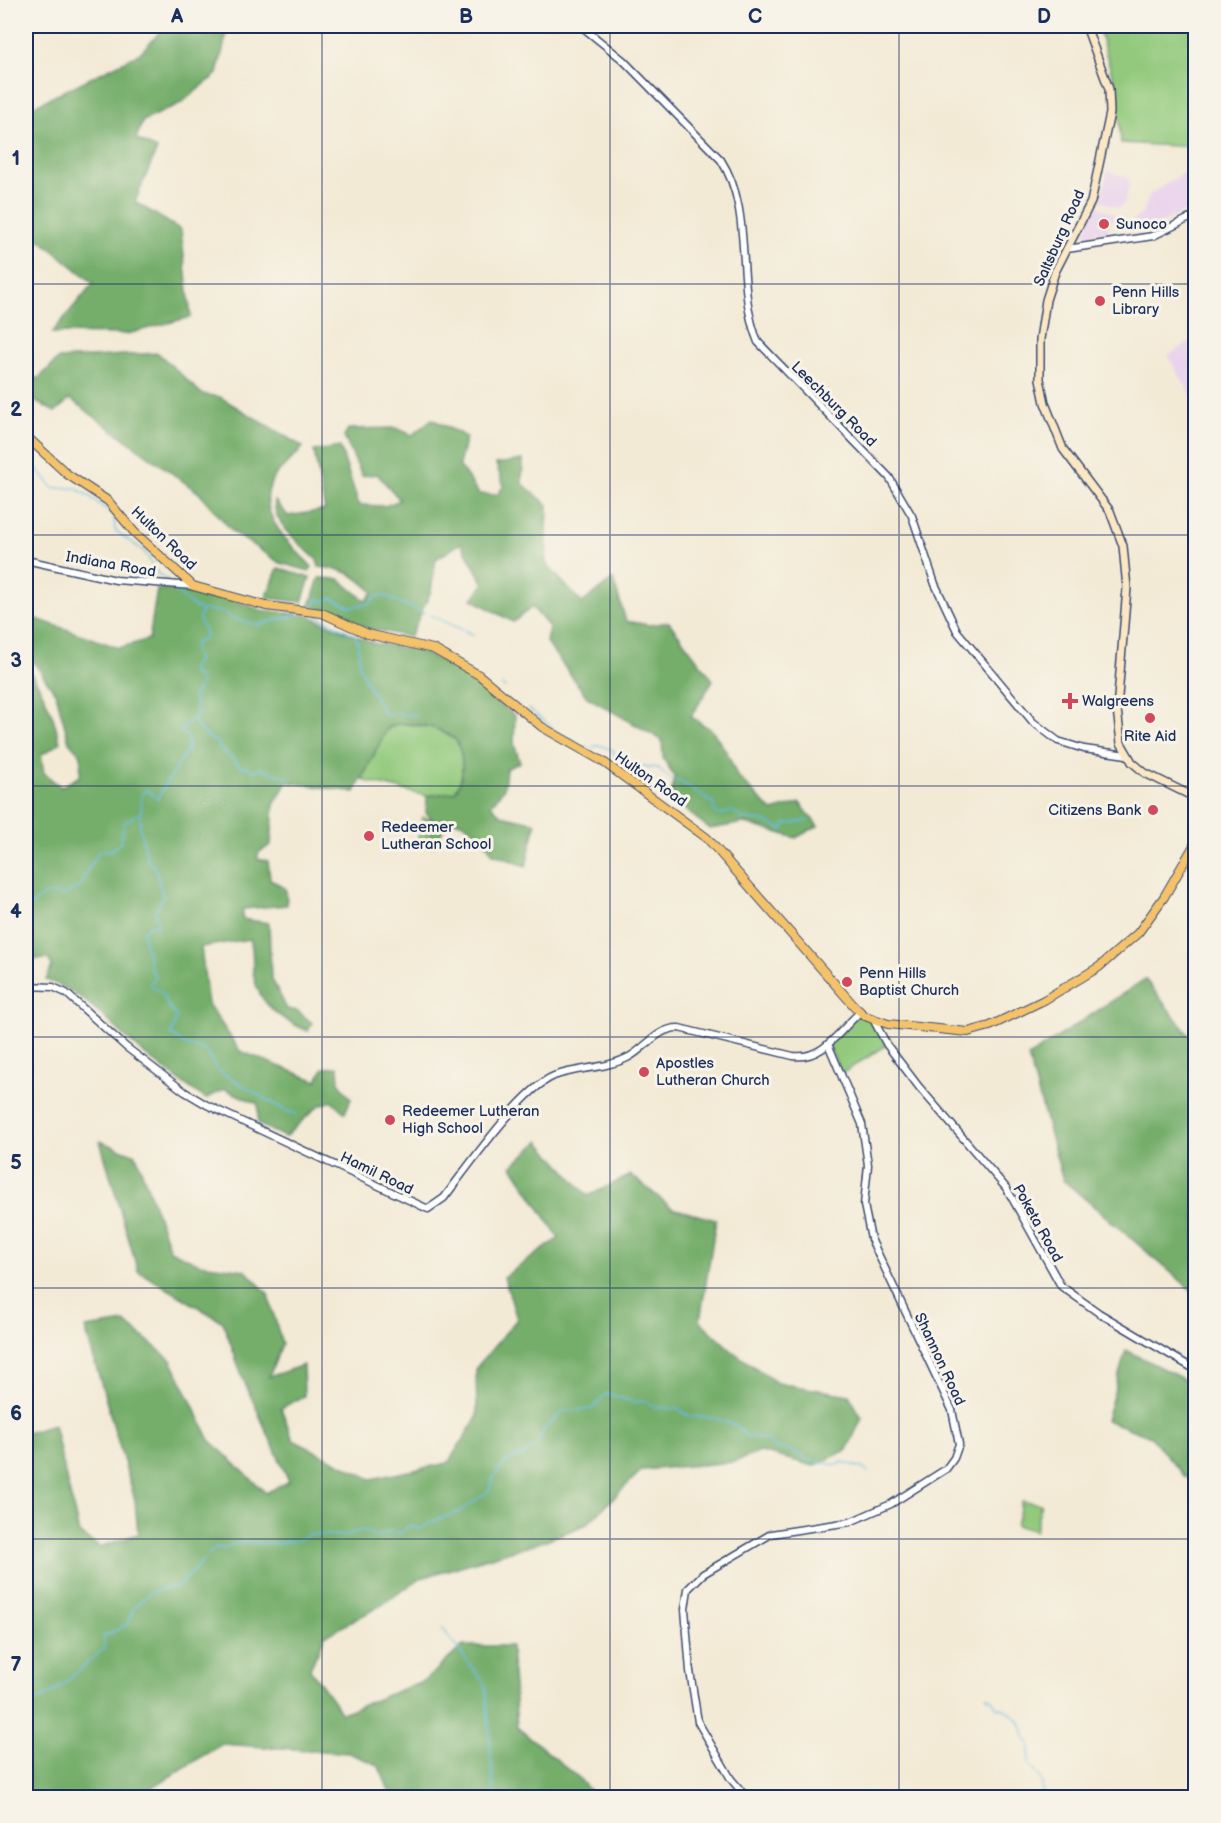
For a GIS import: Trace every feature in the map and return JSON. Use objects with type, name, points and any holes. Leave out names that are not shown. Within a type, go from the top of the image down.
[{"type":"main road","name":"Saltsburg Road","points":[[1086,26],[1109,89],[1110,113],[1091,202],[1055,272],[1042,319],[1040,375],[1045,403],[1063,448],[1110,512],[1123,546],[1127,588],[1117,720],[1121,743],[1127,755]]},
{"type":"main road","name":"Hulton Road","points":[[26,436],[67,474],[108,501],[135,533],[193,586],[266,606],[322,613],[368,634],[433,649],[468,667],[547,731],[602,761],[706,838],[860,1012],[873,1019],[928,1030],[968,1032],[990,1026],[1064,991],[1114,956],[1138,933],[1164,897],[1196,842]]},
{"type":"main road","points":[[1127,755],[1145,773],[1196,798]]},
{"type":"street","name":"Leechburg Road","points":[[580,26],[623,60],[721,160],[729,173],[736,195],[750,318],[758,342],[889,477],[903,497],[935,584],[957,631],[1033,722],[1058,741],[1083,749],[1127,755]]},
{"type":"street","points":[[1067,249],[1153,236],[1196,215]]},
{"type":"street","name":"Indiana Road","points":[[26,560],[116,580],[193,586]]},
{"type":"street","name":"Hamil Road","points":[[26,986],[53,987],[66,993],[126,1047],[185,1092],[207,1105],[428,1209],[444,1198],[531,1092],[553,1077],[612,1064],[629,1056],[669,1028],[679,1028],[804,1057],[814,1055],[860,1012]]},
{"type":"street","name":"Poketa Road","points":[[873,1019],[887,1045],[919,1087],[1007,1189],[1061,1286],[1099,1313],[1196,1370]]},
{"type":"street","name":"Shannon Road","points":[[747,1797],[731,1779],[698,1722],[690,1671],[685,1609],[688,1589],[703,1574],[771,1534],[850,1522],[891,1504],[946,1469],[954,1458],[959,1444],[952,1410],[871,1239],[864,1205],[868,1165],[862,1124],[828,1044]]},
{"type":"shaded area","points":[[1193,167],[1195,207],[1139,233],[1132,221],[1143,213],[1149,195]]},
{"type":"shaded area","points":[[1108,171],[1127,177],[1130,183],[1124,204],[1118,208],[1100,200]]},
{"type":"shaded area","points":[[1094,205],[1115,214],[1106,233],[1097,231],[1090,237],[1081,231]]},
{"type":"shaded area","points":[[1195,338],[1195,402],[1168,356]]},
{"type":"green space","points":[[166,26],[228,28],[217,74],[181,103],[143,121],[136,139],[157,149],[135,202],[181,230],[191,317],[127,334],[52,333],[93,283],[33,234],[26,271],[26,105],[34,106],[139,54]]},
{"type":"green space","points":[[1098,26],[1195,26],[1195,147],[1121,143],[1117,91]]},
{"type":"green space","points":[[158,353],[202,394],[220,397],[303,447],[277,473],[267,500],[275,524],[312,567],[309,571],[280,563],[234,533],[199,493],[70,399],[55,412],[26,396],[26,373],[38,379],[58,359]]},
{"type":"green space","points":[[432,419],[466,437],[459,465],[479,494],[497,495],[504,486],[496,464],[523,460],[522,483],[548,505],[546,564],[582,603],[613,579],[626,621],[649,625],[669,622],[713,680],[691,717],[712,730],[728,754],[737,776],[772,811],[800,803],[818,826],[796,838],[744,823],[710,829],[671,799],[674,776],[663,758],[662,740],[587,697],[546,642],[549,627],[532,607],[513,622],[472,599],[484,584],[461,543],[436,559],[431,591],[410,637],[367,628],[332,611],[310,606],[319,578],[339,579],[366,601],[373,592],[349,574],[336,569],[319,567],[317,560],[283,526],[275,509],[275,501],[288,516],[325,510],[314,451],[340,447],[359,505],[385,506],[400,500],[377,474],[362,476],[344,437],[348,429],[396,428],[412,435]]},
{"type":"green space","points":[[278,568],[310,578],[302,602],[266,598]]},
{"type":"green space","points":[[157,589],[194,589],[195,595],[203,599],[217,595],[261,610],[306,615],[373,643],[415,650],[450,664],[515,716],[514,744],[520,762],[506,769],[504,789],[491,805],[501,815],[536,823],[526,866],[493,854],[480,835],[462,822],[448,821],[434,846],[427,846],[434,821],[426,813],[427,796],[455,792],[462,773],[462,766],[461,753],[456,740],[424,725],[405,723],[388,727],[355,792],[287,782],[274,805],[271,845],[259,852],[257,859],[268,861],[270,879],[286,889],[287,905],[243,909],[242,919],[269,923],[271,977],[287,1009],[298,1011],[312,1023],[308,1031],[280,1016],[265,1002],[253,972],[250,939],[201,947],[208,1004],[240,1051],[317,1081],[323,1068],[338,1067],[339,1082],[351,1099],[345,1113],[332,1101],[318,1106],[285,1137],[258,1124],[258,1104],[225,1089],[206,1099],[165,1070],[85,1001],[60,985],[46,980],[52,966],[48,959],[33,959],[26,971],[26,666],[47,703],[60,743],[41,755],[44,773],[61,787],[80,776],[81,755],[69,742],[56,694],[26,651],[26,615],[119,648],[149,639]]},
{"type":"green space","points":[[398,723],[435,728],[456,740],[461,753],[462,773],[455,792],[427,796],[362,780],[383,732]]},
{"type":"green space","points":[[423,817],[431,820],[424,847],[417,843]]},
{"type":"green space","points":[[1145,979],[1195,1043],[1195,1293],[1063,1180],[1028,1057]]},
{"type":"green space","points":[[860,1012],[873,1019],[887,1045],[841,1074],[828,1044]]},
{"type":"green space","points":[[100,1141],[136,1155],[170,1250],[200,1264],[245,1270],[268,1294],[282,1344],[269,1377],[303,1365],[304,1396],[281,1408],[293,1440],[371,1479],[448,1463],[477,1417],[476,1368],[517,1319],[504,1277],[559,1238],[512,1166],[539,1141],[588,1196],[631,1175],[672,1208],[716,1220],[700,1321],[731,1350],[777,1383],[849,1395],[862,1418],[847,1450],[814,1466],[761,1452],[734,1462],[642,1470],[587,1524],[544,1541],[421,1578],[378,1607],[325,1636],[310,1669],[342,1713],[425,1680],[463,1646],[511,1646],[517,1727],[578,1777],[595,1797],[392,1797],[378,1765],[349,1753],[222,1744],[148,1790],[148,1797],[26,1797],[26,1433],[54,1425],[79,1533],[100,1547],[138,1534],[135,1500],[85,1328],[125,1322],[171,1360],[210,1440],[266,1493],[289,1481],[243,1379],[223,1322],[138,1271]]},
{"type":"green space","points":[[1126,1350],[1195,1385],[1195,1483],[1184,1476],[1151,1437],[1106,1420]]},
{"type":"green space","points":[[1022,1501],[1041,1504],[1035,1531],[1016,1525]]},
{"type":"waterway","points":[[26,455],[53,488],[75,488],[88,495],[114,516],[115,530],[146,553],[157,572],[169,581]]},
{"type":"waterway","points":[[175,592],[197,609],[224,612],[232,618],[257,625],[302,614]]},
{"type":"waterway","points":[[312,607],[319,598],[323,602],[331,598],[351,607],[371,603],[374,597],[385,596],[424,613]]},
{"type":"waterway","points":[[202,610],[199,619],[206,634],[205,638],[195,643],[194,653],[198,659],[192,668],[201,686],[193,696],[198,714],[180,730],[188,737],[188,748],[157,799],[148,790],[142,793],[140,828],[148,862],[155,867],[163,897],[155,911],[158,926],[150,925],[143,932],[151,970],[155,976],[150,985],[162,993],[168,1006],[177,1017],[171,1034],[183,1044],[205,1050],[216,1068],[224,1074],[284,1110],[297,1114]]},
{"type":"waterway","points":[[430,615],[474,635]]},
{"type":"waterway","points":[[317,616],[355,635],[362,673],[384,714],[416,715]]},
{"type":"waterway","points":[[502,685],[505,688]]},
{"type":"waterway","points":[[529,709],[554,729]]},
{"type":"waterway","points":[[193,719],[203,733],[218,742],[219,748],[241,767],[248,767],[253,771],[260,768],[290,779]]},
{"type":"waterway","points":[[565,736],[575,741]]},
{"type":"waterway","points":[[584,746],[591,748],[599,745],[613,750],[615,757],[627,762]]},
{"type":"waterway","points":[[632,765],[658,768],[673,781],[679,781],[713,803],[714,810],[719,815],[733,811],[744,819],[764,821],[783,830],[785,824],[808,821]]},
{"type":"waterway","points":[[26,905],[33,905],[46,894],[63,895],[81,886],[84,876],[99,851],[112,850],[121,842],[124,822],[140,813]]},
{"type":"waterway","points":[[208,1555],[216,1547],[225,1549],[231,1544],[245,1542],[273,1544],[300,1540],[308,1534],[345,1536],[362,1530],[377,1537],[390,1531],[401,1533],[410,1525],[421,1529],[431,1522],[459,1512],[489,1491],[492,1480],[507,1460],[524,1455],[538,1443],[544,1429],[564,1411],[593,1409],[604,1395],[608,1394],[634,1402],[646,1401],[655,1407],[678,1409],[689,1416],[714,1418],[737,1426],[747,1437],[765,1439],[775,1448],[789,1450],[810,1461],[838,1465],[843,1462],[868,1472]]},
{"type":"waterway","points":[[26,1702],[36,1701],[66,1682],[104,1649],[104,1636],[126,1626],[135,1606],[151,1592],[180,1585],[203,1560]]},
{"type":"waterway","points":[[442,1628],[486,1686],[494,1798]]},
{"type":"waterway","points":[[986,1696],[993,1700],[996,1707],[1006,1710],[1020,1722],[1025,1738],[1030,1744],[1029,1766],[1041,1780],[1042,1798]]},
{"type":"place","name":"Sunoco","points":[[1104,224]]},
{"type":"place","name":"Penn Hills Library","points":[[1100,301]]},
{"type":"place","name":"Walgreens","points":[[1070,701]]},
{"type":"place","name":"Rite Aid","points":[[1150,718]]},
{"type":"place","name":"Citizens Bank","points":[[1153,810]]},
{"type":"place","name":"Redeemer Lutheran School","points":[[369,836]]},
{"type":"place","name":"Penn Hills Baptist Church","points":[[847,982]]},
{"type":"place","name":"Apostles Lutheran Church","points":[[644,1072]]},
{"type":"place","name":"Redeemer Lutheran High School","points":[[390,1120]]}]
